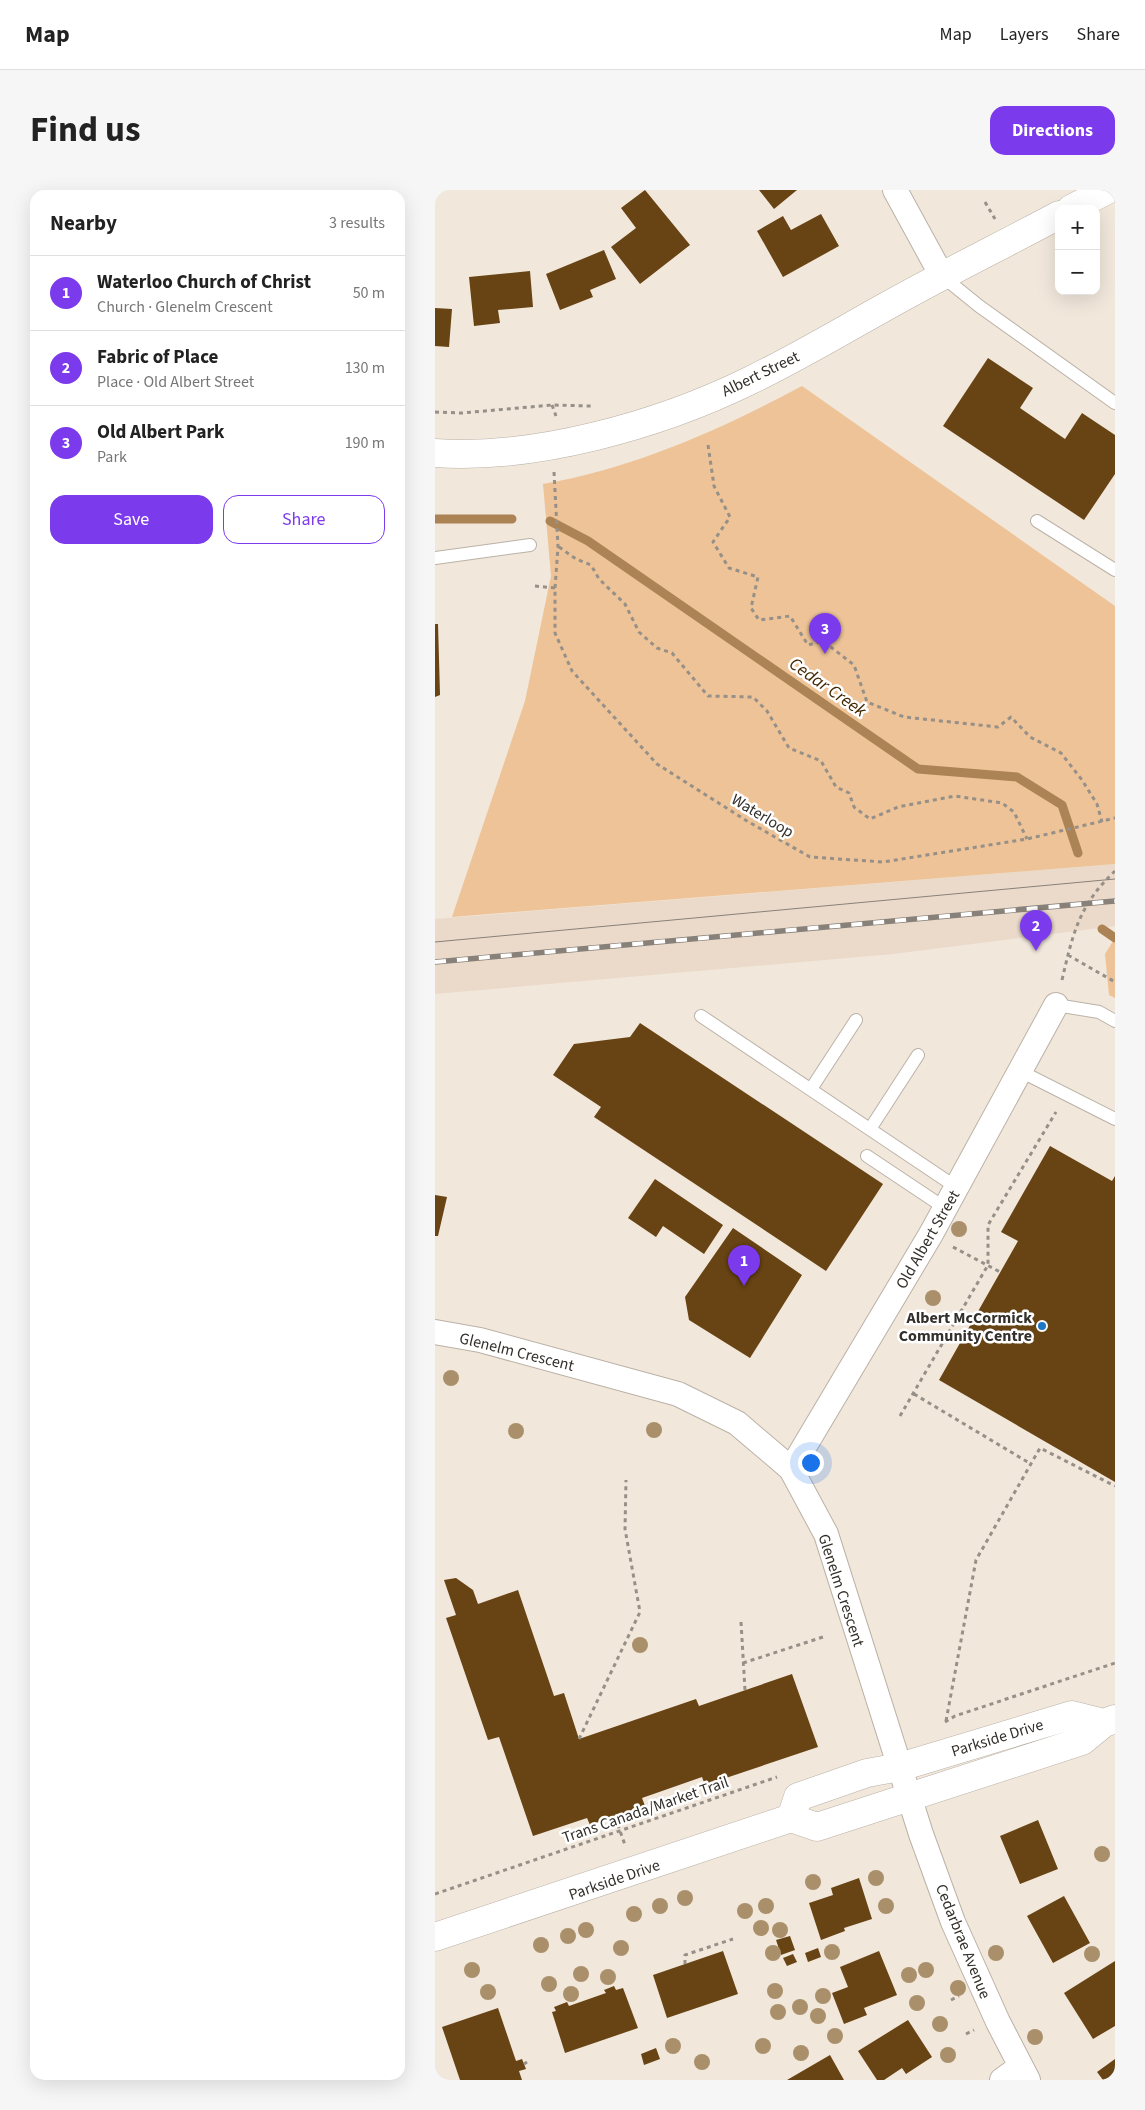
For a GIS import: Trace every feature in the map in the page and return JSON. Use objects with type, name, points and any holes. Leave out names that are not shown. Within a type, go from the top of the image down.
[{"type":"street","points":[[895,190],[942,276]]},
{"type":"street","points":[[1079,205],[1107,190]]},
{"type":"street","name":"Albert Street","points":[[435,453],[533,449],[581,440],[654,420],[749,382],[942,276],[1055,217]]},
{"type":"street","name":"Old Albert Street","points":[[791,1469],[931,1234],[1056,1005]]},
{"type":"street","name":"Glenelm Crescent","points":[[435,1332],[480,1340],[678,1394],[737,1423],[791,1469],[826,1534],[910,1798]]},
{"type":"street","name":"Parkside Drive","points":[[791,1818],[798,1797],[867,1773],[900,1767],[1072,1715],[1110,1721]]},
{"type":"street","name":"Parkside Drive","points":[[435,1937],[549,1901],[791,1818],[817,1827],[910,1798],[1082,1741],[1110,1721]]},
{"type":"street","name":"Cedarbrae Avenue","points":[[910,1798],[953,1922],[998,2022],[1017,2076]]},
{"type":"lane","points":[[942,276],[979,306],[1115,403]]},
{"type":"lane","points":[[1037,521],[1115,570]]},
{"type":"lane","points":[[435,558],[530,545]]},
{"type":"lane","points":[[1056,1005],[1099,1012],[1115,1021]]},
{"type":"lane","points":[[701,1016],[957,1187]]},
{"type":"lane","points":[[811,1089],[856,1020]]},
{"type":"lane","points":[[870,1129],[918,1055]]},
{"type":"lane","points":[[1020,1071],[1115,1119]]},
{"type":"lane","points":[[867,1156],[945,1208]]},
{"type":"path","points":[[985,202],[999,228]]},
{"type":"path","points":[[986,224],[1003,216]]},
{"type":"path","points":[[435,412],[462,413],[552,405],[592,406]]},
{"type":"path","points":[[552,405],[557,419]]},
{"type":"path","points":[[708,445],[714,486],[730,517],[713,542],[729,568],[758,577],[751,608],[759,620],[789,616],[808,645],[823,641],[854,664],[867,702],[897,714],[934,721],[998,727],[1011,717],[1030,737],[1061,753],[1082,780],[1097,804],[1102,822]]},
{"type":"path","name":"Waterloop","points":[[553,477],[558,547],[555,588],[555,633],[572,671],[657,764],[747,821],[810,857],[883,862],[1030,839],[1115,818]]},
{"type":"path","points":[[558,547],[576,559],[591,565],[599,579],[625,604],[639,632],[657,648],[672,653],[708,696],[753,697],[767,711],[789,748],[821,761],[836,787],[849,793],[854,807],[870,819],[898,807],[955,796],[1002,803],[1014,812],[1030,839]]},
{"type":"path","points":[[535,586],[555,588]]},
{"type":"path","points":[[1115,871],[1082,912],[1072,935],[1068,956],[1115,982]]},
{"type":"path","points":[[900,1416],[987,1265],[987,1225],[1067,1095]]},
{"type":"path","points":[[931,1234],[1000,1272]]},
{"type":"path","points":[[914,1394],[1031,1464]]},
{"type":"path","points":[[946,1722],[976,1560],[1040,1448],[1115,1486]]},
{"type":"path","points":[[579,1739],[640,1612],[625,1529],[626,1480]]},
{"type":"path","points":[[741,1622],[745,1690]]},
{"type":"path","points":[[743,1663],[823,1636]]},
{"type":"path","points":[[938,1724],[946,1722],[955,1716],[1115,1663]]},
{"type":"path","name":"Trans Canada/Market Trail","points":[[435,1894],[780,1776]]},
{"type":"path","points":[[685,1964],[685,1955],[733,1938]]},
{"type":"path","points":[[951,2000],[961,1996]]},
{"type":"shaded area","points":[[802,386],[1115,606],[1115,864],[452,917],[525,701],[551,576],[543,484],[611,468],[676,446],[740,418]]},
{"type":"shaded area","points":[[1115,864],[1115,926],[893,954],[435,994],[435,919]]},
{"type":"shaded area","points":[[1115,938],[1115,998],[1109,995],[1105,954]]},
{"type":"building","points":[[645,190],[690,245],[640,284],[611,247],[636,228],[621,208]]},
{"type":"building","points":[[759,190],[797,190],[774,209]]},
{"type":"building","points":[[821,214],[839,246],[783,277],[757,231],[783,216],[791,230]]},
{"type":"building","points":[[604,250],[616,279],[590,290],[593,297],[560,310],[546,274]]},
{"type":"building","points":[[530,271],[533,307],[498,310],[500,323],[474,326],[469,277]]},
{"type":"building","points":[[435,308],[452,309],[449,347],[435,346]]},
{"type":"building","points":[[988,358],[1033,388],[1020,408],[1065,439],[1082,413],[1115,435],[1115,474],[1084,520],[943,426]]},
{"type":"building","points":[[435,624],[438,624],[440,695],[435,697]]},
{"type":"building","points":[[640,1023],[883,1184],[826,1271],[594,1117],[601,1107],[553,1075],[574,1044],[630,1037]]},
{"type":"building","name":"Albert McCormick Community Centre","points":[[1050,1146],[1112,1181],[1115,1176],[1115,1482],[939,1380],[1018,1241],[1001,1232]]},
{"type":"building","points":[[655,1179],[723,1225],[704,1254],[663,1226],[656,1237],[628,1218]]},
{"type":"building","points":[[435,1195],[447,1197],[438,1236],[435,1236]]},
{"type":"building","points":[[733,1228],[802,1275],[750,1358],[689,1320],[685,1297]]},
{"type":"building","points":[[456,1578],[473,1590],[478,1604],[518,1590],[554,1696],[564,1693],[579,1739],[696,1699],[699,1706],[792,1674],[818,1747],[705,1785],[702,1777],[642,1798],[645,1806],[590,1825],[587,1818],[533,1836],[499,1737],[488,1740],[446,1618],[456,1615],[444,1580]]},
{"type":"building","points":[[1038,1820],[1058,1869],[1020,1884],[1000,1836]]},
{"type":"building","points":[[859,1878],[872,1919],[844,1928],[845,1931],[821,1940],[809,1903],[833,1895],[831,1888]]},
{"type":"building","points":[[1064,1896],[1090,1943],[1053,1963],[1027,1916]]},
{"type":"building","points":[[790,1936],[795,1950],[781,1955],[776,1940]]},
{"type":"building","points":[[818,1948],[821,1957],[808,1962],[805,1953]]},
{"type":"building","points":[[723,1951],[738,1994],[667,2018],[653,1975]]},
{"type":"building","points":[[879,1951],[897,1995],[864,2008],[867,2015],[844,2024],[832,1993],[848,1987],[840,1967]]},
{"type":"building","points":[[793,1954],[797,1962],[787,1966],[783,1958]]},
{"type":"building","points":[[1115,1961],[1115,2026],[1093,2039],[1064,1993]]},
{"type":"building","points":[[614,1986],[616,1990],[623,1988],[638,2028],[565,2053],[552,2012],[556,2011],[554,2007],[567,2002],[569,2006],[606,1993],[604,1990]]},
{"type":"building","points":[[498,2008],[516,2061],[522,2059],[526,2069],[519,2071],[522,2080],[460,2080],[442,2027]]},
{"type":"building","points":[[908,2020],[932,2057],[906,2074],[902,2068],[884,2080],[877,2080],[858,2051]]},
{"type":"building","points":[[656,2048],[660,2059],[644,2065],[641,2054]]},
{"type":"building","points":[[830,2055],[844,2080],[787,2080]]},
{"type":"building","points":[[1115,2059],[1115,2080],[1103,2080],[1097,2072]]},
{"type":"waterway","name":"Cedar Creek","points":[[435,519],[512,519]]},
{"type":"waterway","name":"Cedar Creek","points":[[550,521],[588,541],[918,769],[1017,777],[1062,805],[1078,853]]},
{"type":"waterway","name":"Cedar Creek","points":[[1102,929],[1115,938]]},
{"type":"tram line","points":[[435,942],[1115,879]]},
{"type":"railway","points":[[435,962],[1115,901]]},
{"type":"place","name":"Old Albert Park","points":[[825,654]]},
{"type":"place","name":"Fabric of Place","points":[[1036,951]]},
{"type":"place","name":"Waterloo Church of Christ","points":[[744,1286]]},
{"type":"place","name":"Albert McCormick Community Centre","points":[[1042,1326]]}]
